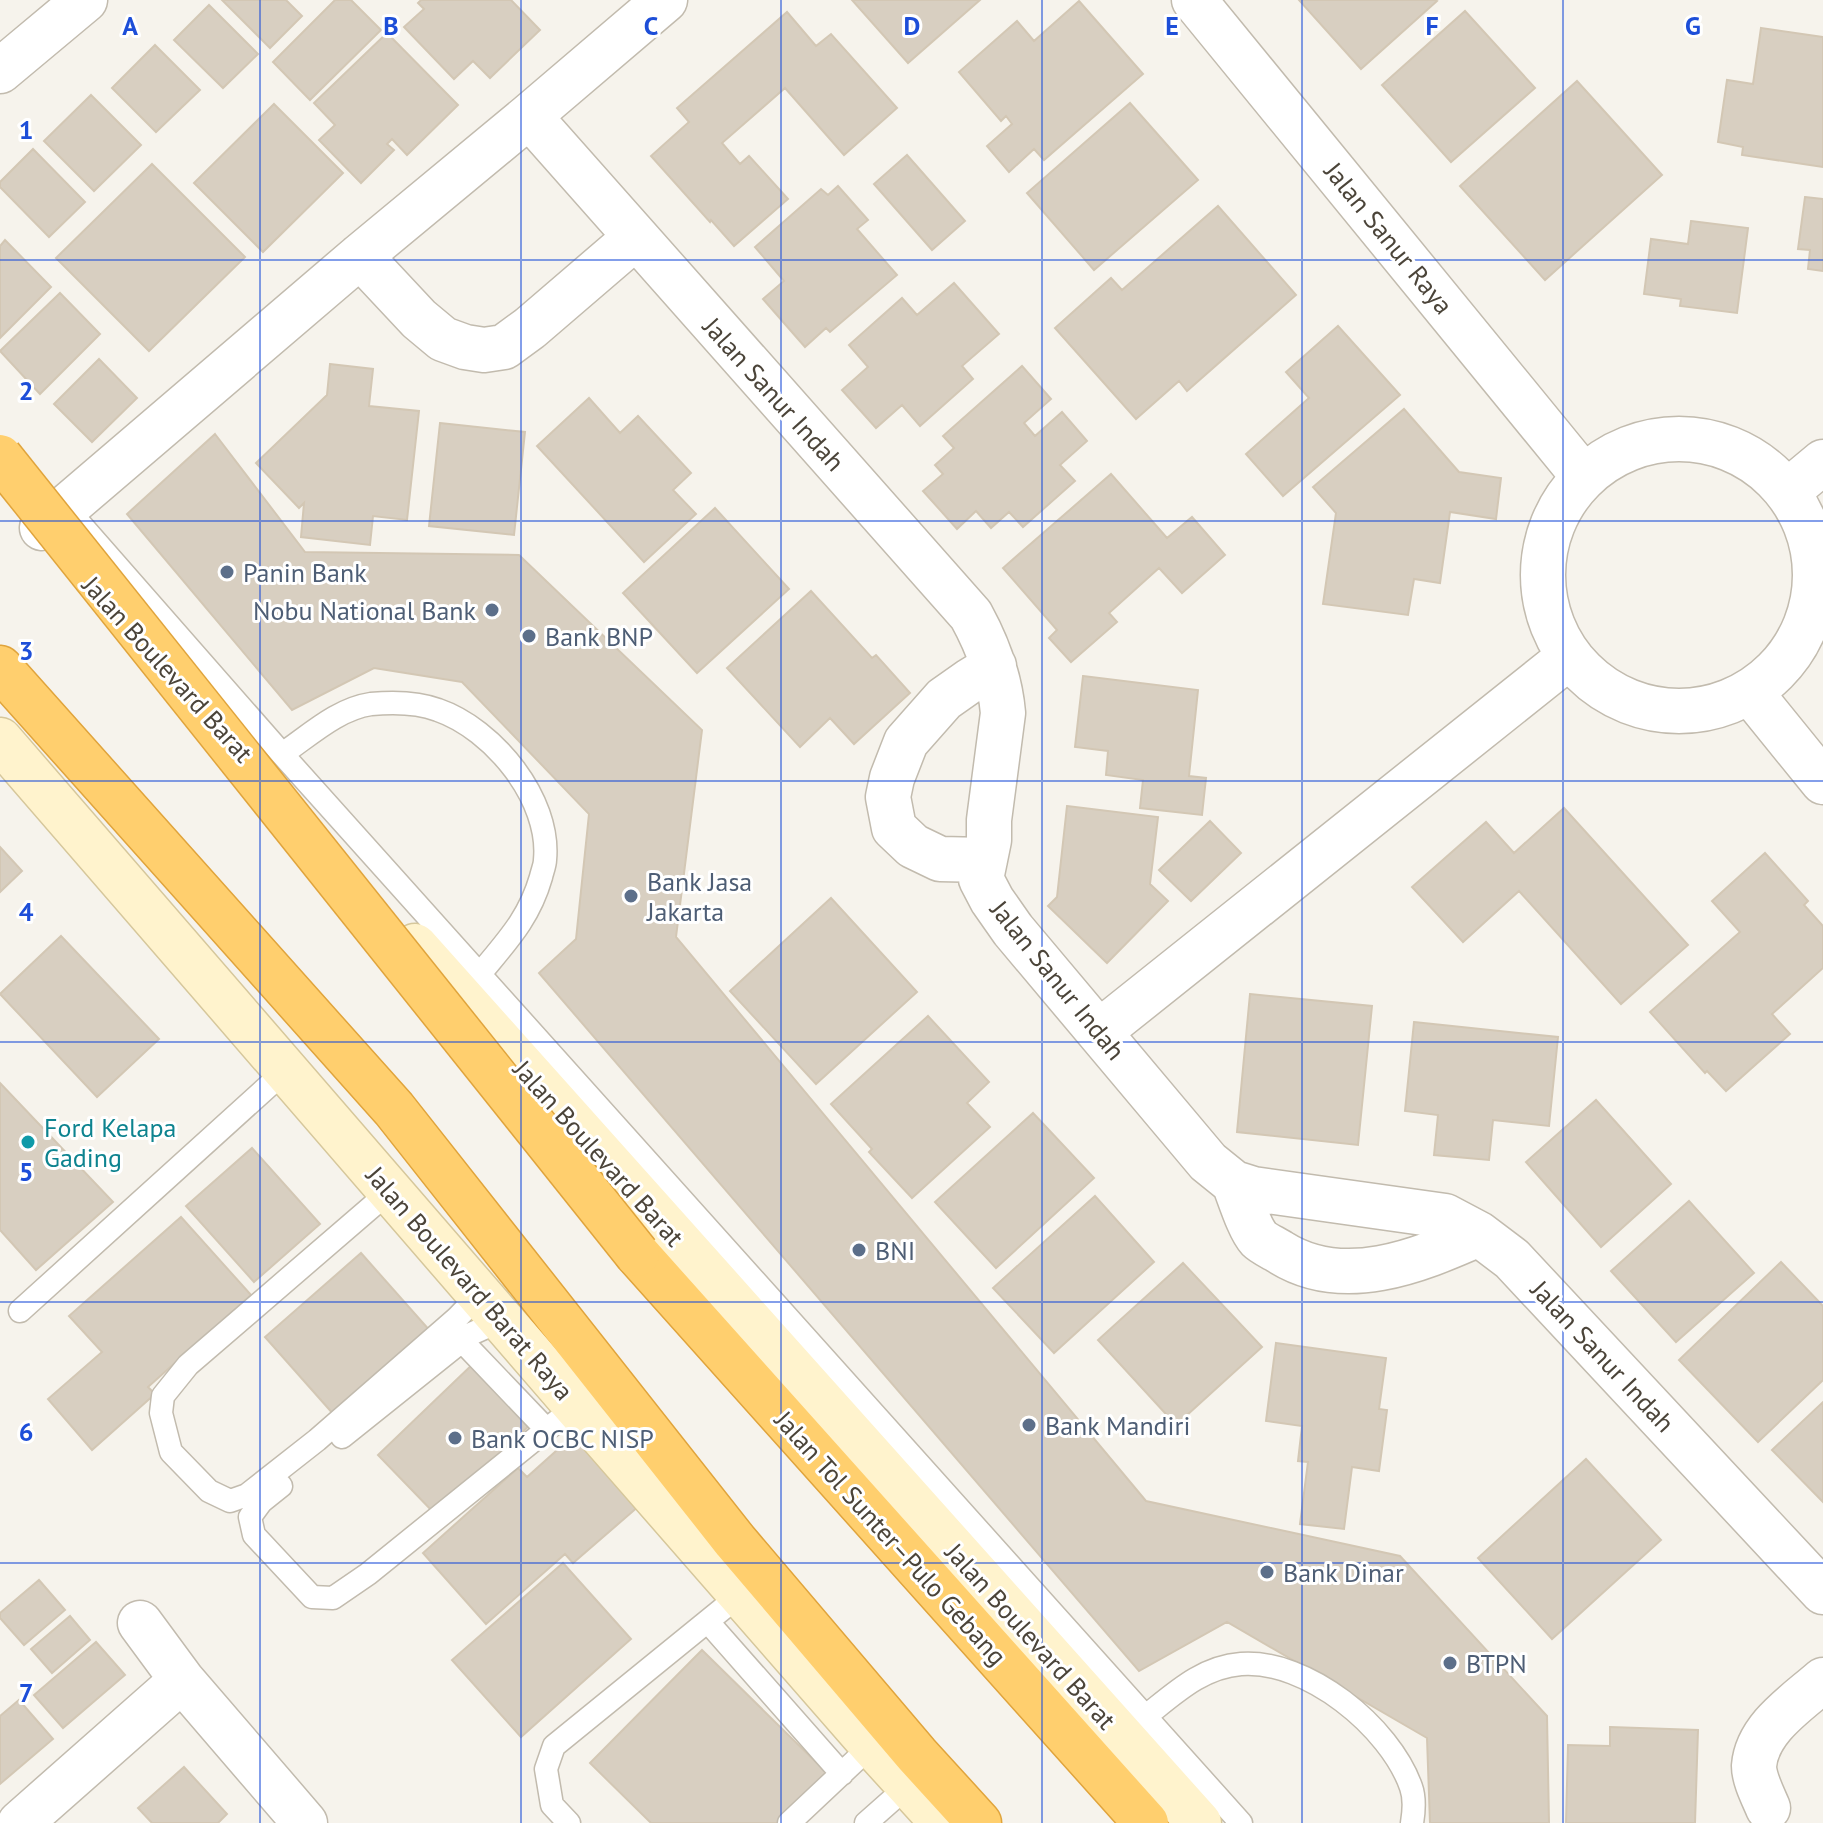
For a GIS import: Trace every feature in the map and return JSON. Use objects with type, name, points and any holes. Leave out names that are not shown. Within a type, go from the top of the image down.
[{"type":"highway","name":"Jalan Tol Sunter–Pulo Gebang","points":[[0,457],[637,1254],[1171,1816]]},
{"type":"highway","points":[[0,668],[394,1109],[735,1541],[979,1823]]},
{"type":"main road","name":"Jalan Boulevard Barat","points":[[0,481],[54,517],[1171,1816]]},
{"type":"main road","name":"Jalan Boulevard Barat Raya","points":[[0,740],[491,1307],[562,1418],[741,1594],[857,1760],[885,1811],[943,1823]]},
{"type":"street","points":[[0,71],[85,0]]},
{"type":"street","points":[[54,517],[665,0]]},
{"type":"street","name":"Jalan Sanur Raya","points":[[1194,0],[1584,477]]},
{"type":"street","name":"Jalan Sanur Indah","points":[[529,116],[971,615],[994,666],[1003,713],[989,840],[981,879],[1013,930],[1208,1162],[1234,1183],[1273,1193],[1445,1216],[1479,1234],[1512,1259],[1823,1592]]},
{"type":"street","points":[[360,256],[419,319],[443,339],[484,350],[504,347],[530,328],[636,237]]},
{"type":"street","points":[[1689,439],[1726,447],[1760,465],[1787,492],[1807,525],[1816,562],[1814,601],[1801,636],[1780,668],[1750,692],[1713,708],[1673,711],[1634,704],[1598,686],[1569,657],[1550,623],[1542,584],[1545,545],[1559,507],[1584,477],[1614,454],[1650,442],[1689,439]]},
{"type":"street","points":[[1787,492],[1823,462]]},
{"type":"street","points":[[1099,1032],[1569,657]]},
{"type":"street","points":[[985,860],[940,859],[913,846],[894,828],[888,797],[906,742],[944,699],[994,666]]},
{"type":"street","points":[[1750,692],[1823,782]]},
{"type":"street","points":[[1234,1183],[1259,1239],[1291,1259],[1320,1268],[1359,1270],[1397,1266],[1430,1256],[1479,1234]]},
{"type":"street","points":[[140,1623],[182,1680],[305,1823]]},
{"type":"street","points":[[20,1823],[182,1680]]},
{"type":"street","points":[[1768,1808],[1754,1769],[1759,1746],[1773,1724],[1823,1680]]},
{"type":"lane","points":[[0,433],[54,517],[282,754],[1241,1823]]},
{"type":"lane","points":[[282,754],[340,714],[369,705],[407,703],[437,709],[466,723],[493,744],[520,776],[534,801],[544,832],[545,860],[537,891],[521,924],[479,975]]},
{"type":"lane","points":[[20,1311],[285,1071]]},
{"type":"lane","points":[[390,1191],[188,1365],[163,1396],[161,1413],[171,1452],[209,1491],[230,1501],[247,1495],[329,1430],[457,1318],[491,1307]]},
{"type":"lane","points":[[462,1341],[562,1418],[368,1574],[333,1598],[312,1597],[254,1535],[250,1517],[261,1502],[462,1341],[473,1333],[491,1307]]},
{"type":"lane","points":[[569,1823],[552,1805],[546,1769],[554,1746],[741,1594]]},
{"type":"lane","points":[[708,1622],[857,1760],[789,1823]]},
{"type":"lane","points":[[1146,1716],[1193,1679],[1215,1669],[1242,1663],[1270,1666],[1303,1676],[1330,1691],[1356,1712],[1389,1747],[1412,1789],[1412,1823]]},
{"type":"building","points":[[222,0],[286,0],[302,16],[270,48]]},
{"type":"building","points":[[335,0],[351,0],[381,30],[310,100],[273,62]]},
{"type":"building","points":[[421,0],[511,0],[540,30],[490,78],[473,61],[454,79],[404,27],[424,9],[418,3]]},
{"type":"building","points":[[852,0],[980,0],[908,63]]},
{"type":"building","points":[[1299,0],[1435,0],[1437,1],[1361,69]]},
{"type":"building","points":[[1079,1],[1143,74],[1044,160],[1034,149],[1009,172],[987,146],[1012,124],[1006,116],[1001,121],[959,72],[1017,21],[1034,41]]},
{"type":"building","points":[[209,5],[258,54],[223,88],[174,40]]},
{"type":"building","points":[[1465,11],[1535,88],[1451,162],[1382,85]]},
{"type":"building","points":[[787,12],[816,46],[831,34],[897,108],[844,155],[785,88],[722,143],[740,164],[749,156],[788,199],[734,246],[651,156],[689,122],[677,108]]},
{"type":"building","points":[[1761,28],[1823,37],[1823,167],[1742,155],[1743,147],[1718,142],[1727,80],[1753,84]]},
{"type":"building","points":[[387,33],[458,105],[407,155],[392,139],[387,144],[394,150],[361,183],[319,140],[335,125],[314,103]]},
{"type":"building","points":[[155,45],[200,90],[156,132],[112,88]]},
{"type":"building","points":[[1577,81],[1662,175],[1545,280],[1460,186]]},
{"type":"building","points":[[91,95],[141,145],[94,191],[44,141]]},
{"type":"building","points":[[1130,103],[1198,180],[1094,270],[1027,193]]},
{"type":"building","points":[[274,104],[343,173],[263,252],[194,183]]},
{"type":"building","points":[[33,149],[85,202],[49,237],[0,187],[0,182]]},
{"type":"building","points":[[907,155],[965,221],[932,250],[874,184]]},
{"type":"building","points":[[152,164],[245,257],[149,351],[56,258]]},
{"type":"building","points":[[838,186],[868,220],[857,229],[897,275],[830,332],[826,328],[805,347],[763,299],[784,281],[755,247],[821,189],[828,195]]},
{"type":"building","points":[[1805,197],[1823,199],[1823,271],[1808,269],[1810,250],[1798,249]]},
{"type":"building","points":[[1218,206],[1296,295],[1187,391],[1179,381],[1136,419],[1055,328],[1111,278],[1122,290]]},
{"type":"building","points":[[1691,221],[1748,228],[1737,313],[1680,306],[1681,299],[1644,294],[1651,239],[1688,244]]},
{"type":"building","points":[[5,240],[51,287],[0,338],[0,246]]},
{"type":"building","points":[[954,283],[999,334],[962,366],[973,379],[920,426],[902,405],[876,428],[842,390],[868,367],[849,345],[902,298],[917,315]]},
{"type":"building","points":[[60,293],[100,334],[40,394],[0,351]]},
{"type":"building","points":[[1338,326],[1400,395],[1283,496],[1246,454],[1309,398],[1286,372]]},
{"type":"building","points":[[99,359],[137,398],[92,442],[54,404]]},
{"type":"building","points":[[330,364],[373,369],[369,406],[419,411],[407,520],[373,516],[370,545],[301,537],[304,503],[299,508],[256,463],[327,395]]},
{"type":"building","points":[[1022,366],[1051,399],[1024,423],[1035,436],[1062,412],[1087,441],[1060,465],[1075,481],[1023,527],[1009,512],[991,528],[976,511],[957,529],[923,491],[943,474],[935,465],[954,448],[943,436]]},
{"type":"building","points":[[589,398],[620,433],[638,416],[691,473],[673,490],[696,514],[644,562],[537,446]]},
{"type":"building","points":[[1404,409],[1459,472],[1501,478],[1496,519],[1450,512],[1440,583],[1414,579],[1408,615],[1323,604],[1336,513],[1313,487]]},
{"type":"building","points":[[440,423],[525,432],[514,535],[429,526]]},
{"type":"building","points":[[215,434],[305,552],[519,555],[702,730],[676,937],[1146,1501],[1400,1556],[1547,1716],[1549,1823],[1430,1823],[1427,1738],[1227,1622],[1139,1671],[539,973],[576,939],[589,814],[462,682],[374,668],[292,710],[127,514]]},
{"type":"building","points":[[1111,474],[1167,538],[1192,517],[1225,555],[1182,593],[1159,568],[1109,613],[1117,622],[1071,662],[1049,638],[1057,630],[1003,568]]},
{"type":"building","points":[[715,508],[789,589],[697,673],[623,593]]},
{"type":"building","points":[[811,591],[872,658],[876,655],[910,693],[854,744],[830,718],[800,747],[727,668]]},
{"type":"building","points":[[1083,676],[1198,690],[1189,776],[1206,778],[1202,815],[1140,808],[1143,780],[1106,775],[1108,751],[1075,747]]},
{"type":"building","points":[[1067,806],[1158,817],[1150,884],[1168,901],[1107,963],[1048,906],[1057,897]]},
{"type":"building","points":[[1564,808],[1688,945],[1621,1004],[1519,891],[1463,942],[1412,887],[1486,822],[1514,853]]},
{"type":"building","points":[[1210,821],[1241,853],[1191,901],[1159,870]]},
{"type":"building","points":[[0,847],[22,871],[0,892]]},
{"type":"building","points":[[1765,853],[1808,901],[1804,905],[1823,926],[1823,968],[1772,1014],[1790,1034],[1726,1091],[1707,1071],[1705,1073],[1650,1012],[1740,932],[1712,901]]},
{"type":"building","points":[[831,898],[917,992],[816,1084],[730,991]]},
{"type":"building","points":[[61,936],[159,1039],[97,1097],[0,994]]},
{"type":"building","points":[[1250,994],[1372,1006],[1358,1145],[1237,1132]]},
{"type":"building","points":[[928,1016],[989,1082],[967,1103],[990,1127],[912,1198],[869,1152],[872,1149],[831,1104]]},
{"type":"building","points":[[1414,1022],[1558,1037],[1549,1126],[1493,1120],[1489,1160],[1434,1155],[1438,1115],[1405,1111]]},
{"type":"building","name":"Ford Kelapa Gading","points":[[0,1083],[113,1202],[36,1270],[0,1230]]},
{"type":"building","points":[[1596,1100],[1671,1184],[1601,1247],[1526,1162]]},
{"type":"building","points":[[1033,1113],[1094,1178],[996,1268],[935,1202]]},
{"type":"building","points":[[252,1148],[320,1224],[254,1282],[186,1206]]},
{"type":"building","points":[[1095,1196],[1154,1262],[1054,1353],[993,1288]]},
{"type":"building","points":[[1689,1201],[1754,1273],[1676,1342],[1611,1271]]},
{"type":"building","points":[[181,1217],[251,1295],[148,1387],[155,1394],[92,1450],[48,1399],[102,1352],[69,1316]]},
{"type":"building","points":[[361,1253],[431,1332],[335,1416],[265,1337]]},
{"type":"building","points":[[1781,1262],[1823,1306],[1823,1380],[1758,1442],[1679,1360]]},
{"type":"building","points":[[1183,1263],[1262,1347],[1176,1425],[1098,1340]]},
{"type":"building","points":[[1276,1343],[1386,1358],[1379,1409],[1387,1410],[1379,1471],[1352,1467],[1344,1529],[1300,1524],[1308,1462],[1298,1461],[1302,1426],[1266,1421]]},
{"type":"building","name":"Bank OCBC NISP","points":[[475,1362],[533,1422],[436,1515],[378,1455]]},
{"type":"building","points":[[1823,1402],[1823,1502],[1772,1450]]},
{"type":"building","points":[[575,1434],[639,1506],[573,1563],[565,1554],[486,1624],[423,1553],[518,1468],[527,1477]]},
{"type":"building","points":[[1586,1459],[1661,1540],[1552,1639],[1478,1558]]},
{"type":"building","points":[[563,1563],[631,1639],[521,1737],[452,1660]]},
{"type":"building","points":[[39,1580],[65,1610],[24,1645],[0,1618],[0,1613]]},
{"type":"building","points":[[70,1616],[90,1640],[52,1673],[31,1649]]},
{"type":"building","points":[[96,1642],[125,1675],[63,1728],[34,1695]]},
{"type":"building","points":[[702,1650],[829,1775],[781,1823],[651,1823],[590,1763]]},
{"type":"building","points":[[19,1700],[53,1739],[0,1784],[0,1716]]},
{"type":"building","points":[[1610,1727],[1698,1730],[1695,1823],[1566,1823],[1568,1745],[1610,1746]]},
{"type":"building","points":[[184,1767],[227,1814],[218,1823],[152,1823],[138,1808]]},
{"type":"place","name":"Panin Bank","points":[[227,572]]},
{"type":"place","name":"Nobu National Bank","points":[[492,610]]},
{"type":"place","name":"Bank BNP","points":[[529,636]]},
{"type":"place","name":"Bank Jasa Jakarta","points":[[631,896]]},
{"type":"place","name":"Ford Kelapa Gading","points":[[28,1142]]},
{"type":"place","name":"BNI","points":[[859,1250]]},
{"type":"place","name":"Bank Mandiri","points":[[1029,1425]]},
{"type":"place","name":"Bank OCBC NISP","points":[[455,1438]]},
{"type":"place","name":"Bank Dinar","points":[[1267,1572]]},
{"type":"place","name":"BTPN","points":[[1450,1663]]}]
